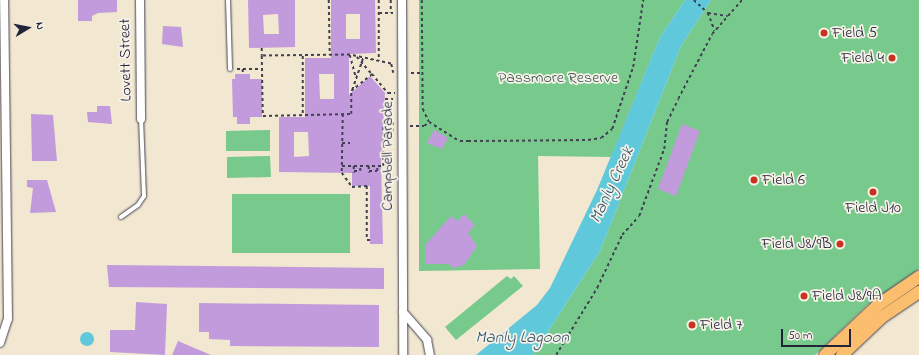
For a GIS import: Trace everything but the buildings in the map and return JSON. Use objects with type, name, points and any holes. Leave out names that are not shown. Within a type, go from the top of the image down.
[{"type":"main road","points":[[846,350],[878,305],[919,277]]},
{"type":"main road","points":[[825,355],[846,350],[882,317],[919,292]]},
{"type":"street","points":[[0,343],[8,319],[4,0]]},
{"type":"street","name":"Lovett Street","points":[[140,0],[141,119]]},
{"type":"street","name":"Campbell Parade","points":[[402,0],[402,353]]},
{"type":"street","points":[[403,312],[427,340],[430,355]]},
{"type":"lane","points":[[228,0],[230,69]]},
{"type":"lane","points":[[121,217],[138,205],[144,196],[141,119]]},
{"type":"path","points":[[329,0],[330,55]]},
{"type":"path","points":[[379,0],[379,61]]},
{"type":"path","points":[[391,0],[392,13]]},
{"type":"path","points":[[422,0],[423,109],[429,122],[460,141],[601,138],[612,129],[633,67],[643,0]]},
{"type":"path","points":[[694,0],[708,13],[715,31]]},
{"type":"path","points":[[556,355],[597,288],[622,235],[639,216],[664,149],[667,122],[715,31],[742,0]]},
{"type":"path","points":[[379,13],[402,13]]},
{"type":"path","points":[[708,13],[728,16]]},
{"type":"path","points":[[262,48],[263,116],[355,114]]},
{"type":"path","points":[[350,55],[356,78]]},
{"type":"path","points":[[262,56],[350,55],[391,64],[392,73],[423,73]]},
{"type":"path","points":[[303,56],[303,115]]},
{"type":"path","points":[[357,57],[388,93],[402,93]]},
{"type":"path","points":[[352,114],[351,91],[363,58]]},
{"type":"path","points":[[230,69],[262,69]]},
{"type":"path","points":[[243,69],[243,74]]},
{"type":"path","points":[[351,91],[372,74]]},
{"type":"path","points":[[343,114],[341,140],[342,173],[352,187],[367,186],[369,204],[367,234],[370,240]]},
{"type":"path","points":[[342,166],[384,166],[383,122]]},
{"type":"path","points":[[402,126],[424,126],[429,122]]},
{"type":"path","points":[[342,143],[350,143]]},
{"type":"path","points":[[354,166],[354,172],[360,171],[360,166]]},
{"type":"path","points":[[369,166],[369,172],[377,171],[377,166]]},
{"type":"green space","name":"Passmore Reserve","points":[[419,0],[685,0],[660,37],[611,157],[538,156],[540,269],[419,271]]},
{"type":"green space","points":[[711,0],[919,0],[919,269],[867,305],[815,355],[533,355],[600,251],[681,46]]},
{"type":"green space","points":[[270,130],[270,151],[226,151],[226,131]]},
{"type":"green space","points":[[270,156],[271,177],[227,178],[227,157]]},
{"type":"green space","points":[[232,194],[350,194],[350,253],[232,253]]},
{"type":"green space","points":[[507,276],[511,279],[514,276],[523,286],[456,340],[445,327]]},
{"type":"water","name":"Manly Lagoon","points":[[685,0],[711,0],[681,46],[600,251],[533,355],[476,355],[537,305],[550,288],[597,190],[660,37]]},
{"type":"water","points":[[87,332],[92,334],[94,339],[92,344],[87,346],[82,344],[80,339],[82,334]]},
{"type":"place","name":"Field 5","points":[[824,33]]},
{"type":"place","name":"Field 4","points":[[892,58]]},
{"type":"place","name":"Field 6","points":[[754,180]]},
{"type":"place","name":"Field J10","points":[[873,192]]},
{"type":"place","name":"Field J8/9B","points":[[840,244]]},
{"type":"place","name":"Field J8/9A","points":[[804,296]]},
{"type":"place","name":"Field 7","points":[[692,325]]},
{"type":"water label","name":"Manly Creek","points":[[612,185]]}]
